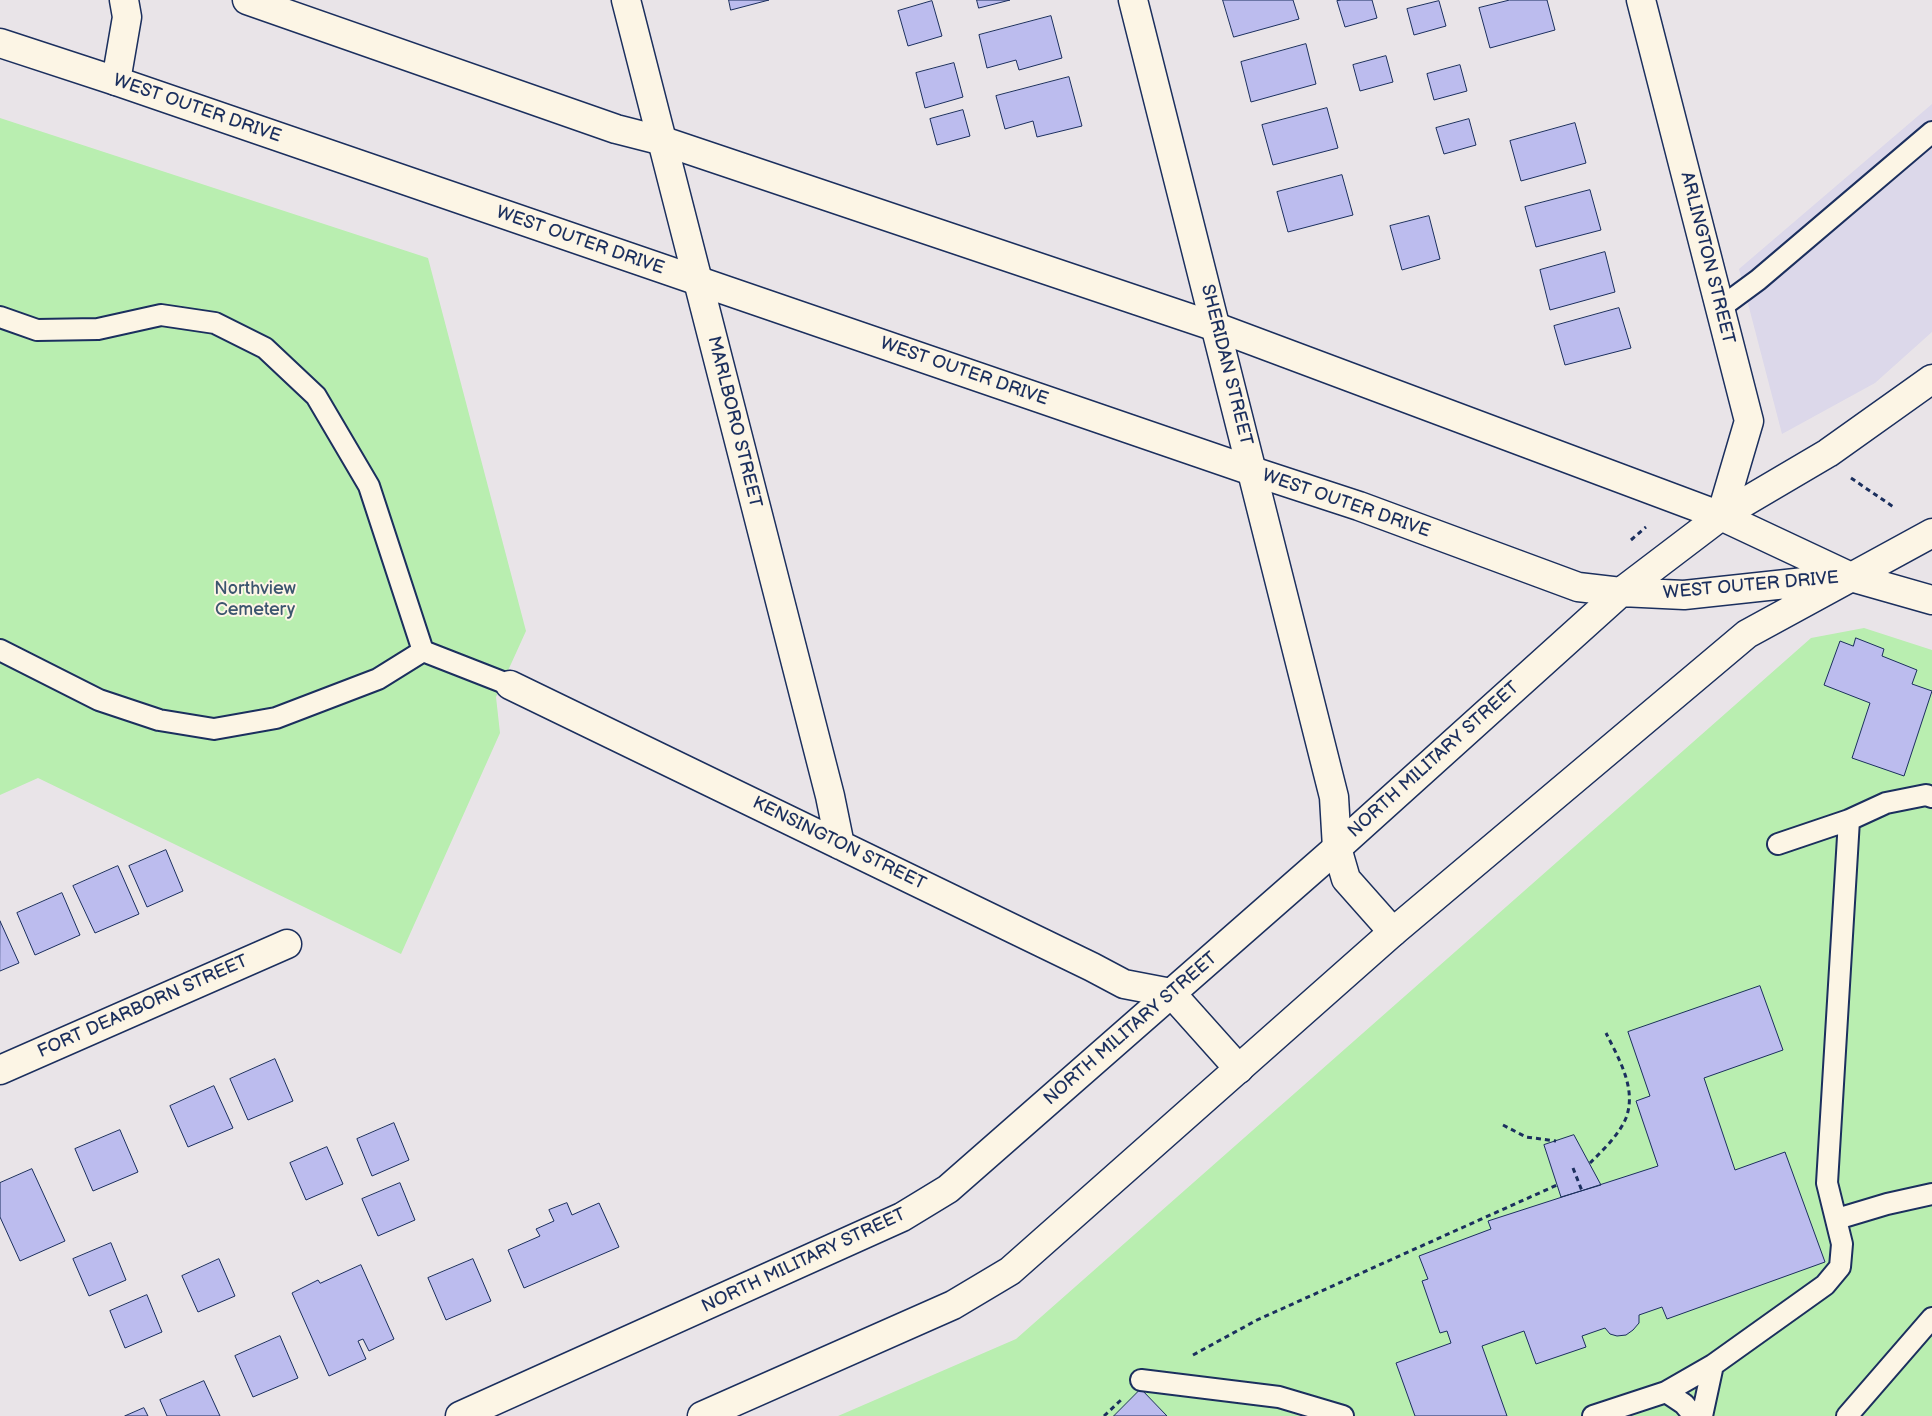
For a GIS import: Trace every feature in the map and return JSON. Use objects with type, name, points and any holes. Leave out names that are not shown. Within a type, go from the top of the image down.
[{"type":"street","points":[[116,81],[127,17],[124,0]]},
{"type":"street","points":[[247,0],[616,129],[663,141],[1216,328],[1721,516],[1852,577],[1932,600]]},
{"type":"street","name":"MARLBORO STREET","points":[[626,0],[830,796],[840,845]]},
{"type":"street","name":"SHERIDAN STREET","points":[[1133,0],[1334,797],[1337,848],[1346,879],[1393,932]]},
{"type":"street","name":"ARLINGTON STREET","points":[[1641,0],[1749,421],[1721,516]]},
{"type":"street","name":"WEST OUTER DRIVE","points":[[0,43],[1359,506],[1578,587],[1621,592],[1684,595],[1852,577],[1932,533]]},
{"type":"street","points":[[1721,516],[1828,453],[1932,379]]},
{"type":"street","name":"NORTH MILITARY STREET","points":[[460,1416],[902,1218],[948,1189],[1337,848],[1621,592],[1721,516]]},
{"type":"street","points":[[702,1416],[953,1305],[1010,1271],[1393,932],[1747,634],[1852,577]]},
{"type":"street","name":"KENSINGTON STREET","points":[[510,685],[1084,962],[1124,984],[1171,993]]},
{"type":"street","name":"FORT DEARBORN STREET","points":[[0,1070],[287,944]]},
{"type":"street","points":[[1171,993],[1239,1069]]},
{"type":"lane","points":[[1720,308],[1758,280],[1932,132]]},
{"type":"lane","points":[[0,317],[37,330],[98,329],[161,315],[216,323],[265,348],[316,396],[369,486],[423,651]]},
{"type":"lane","points":[[0,650],[99,700],[159,720],[214,730],[276,718],[378,679],[423,651]]},
{"type":"lane","points":[[423,651],[510,685]]},
{"type":"lane","points":[[1778,844],[1849,820],[1886,803],[1926,795],[1932,796]]},
{"type":"lane","points":[[1593,1416],[1666,1392],[1713,1365],[1825,1286],[1840,1267],[1842,1244],[1827,1183],[1849,820]]},
{"type":"lane","points":[[1837,1219],[1887,1204],[1932,1194]]},
{"type":"lane","points":[[1847,1416],[1932,1318]]},
{"type":"lane","points":[[1702,1416],[1713,1365]]},
{"type":"lane","points":[[1141,1380],[1279,1398],[1343,1416]]},
{"type":"lane","points":[[1666,1392],[1684,1404],[1694,1416]]},
{"type":"path","points":[[1851,477],[1895,508]]},
{"type":"path","points":[[1590,1163],[1617,1133],[1626,1117],[1629,1091],[1622,1066],[1606,1034]]},
{"type":"path","points":[[1503,1125],[1526,1137],[1556,1141]]},
{"type":"path","points":[[1573,1168],[1582,1191]]},
{"type":"path","points":[[1189,1358],[1257,1320],[1557,1185]]},
{"type":"path","points":[[1104,1416],[1141,1380]]},
{"type":"shaded area","points":[[1932,104],[1932,332],[1875,383],[1782,434],[1739,269]]},
{"type":"green space","name":"Northview Cemetery","points":[[0,118],[428,258],[526,631],[496,697],[500,733],[401,954],[38,778],[0,795]]},
{"type":"green space","points":[[1864,628],[1932,650],[1932,1416],[838,1416],[1016,1339],[1811,638]]},
{"type":"building","points":[[729,0],[769,0],[731,10]]},
{"type":"building","points":[[977,0],[1010,0],[979,8]]},
{"type":"building","points":[[1223,0],[1293,0],[1299,19],[1234,37]]},
{"type":"building","points":[[1372,0],[1377,18],[1345,27],[1337,1]]},
{"type":"building","points":[[1510,0],[1547,0],[1555,30],[1490,48],[1479,8]]},
{"type":"building","points":[[932,1],[942,36],[908,46],[898,11]]},
{"type":"building","points":[[1439,1],[1446,26],[1414,35],[1407,9]]},
{"type":"building","points":[[1051,16],[1062,58],[1019,70],[1016,60],[987,68],[979,35]]},
{"type":"building","points":[[1306,44],[1316,84],[1251,102],[1241,62]]},
{"type":"building","points":[[1386,56],[1393,82],[1360,91],[1353,65]]},
{"type":"building","points":[[954,63],[963,97],[925,108],[916,73]]},
{"type":"building","points":[[1460,65],[1467,91],[1434,100],[1427,74]]},
{"type":"building","points":[[1069,77],[1082,126],[1037,137],[1033,121],[1005,129],[996,96]]},
{"type":"building","points":[[1327,108],[1338,148],[1273,165],[1262,125]]},
{"type":"building","points":[[963,110],[970,136],[937,145],[930,119]]},
{"type":"building","points":[[1469,119],[1476,145],[1444,154],[1436,128]]},
{"type":"building","points":[[1575,123],[1586,163],[1521,181],[1510,141]]},
{"type":"building","points":[[1342,175],[1353,215],[1288,232],[1277,192]]},
{"type":"building","points":[[1590,190],[1601,230],[1536,247],[1525,207]]},
{"type":"building","points":[[1429,216],[1440,259],[1402,270],[1390,226]]},
{"type":"building","points":[[1605,252],[1615,292],[1550,310],[1540,270]]},
{"type":"building","points":[[1619,308],[1631,348],[1565,365],[1554,326]]},
{"type":"building","points":[[1856,638],[1884,649],[1882,656],[1917,670],[1912,684],[1932,691],[1904,776],[1852,758],[1870,703],[1824,685],[1840,641],[1853,646]]},
{"type":"building","points":[[166,850],[183,891],[147,907],[129,866]]},
{"type":"building","points":[[118,866],[139,914],[95,933],[73,886]]},
{"type":"building","points":[[62,893],[80,935],[35,955],[17,913]]},
{"type":"building","points":[[0,921],[19,963],[0,971]]},
{"type":"building","points":[[1760,986],[1783,1050],[1704,1078],[1735,1170],[1785,1152],[1825,1262],[1667,1319],[1662,1307],[1639,1315],[1639,1323],[1626,1335],[1617,1336],[1610,1334],[1605,1328],[1582,1336],[1586,1347],[1536,1364],[1524,1331],[1482,1346],[1507,1416],[1415,1416],[1396,1363],[1451,1343],[1447,1331],[1440,1333],[1422,1281],[1428,1279],[1419,1256],[1491,1229],[1488,1221],[1658,1166],[1636,1101],[1650,1096],[1628,1032]]},
{"type":"building","points":[[275,1059],[293,1101],[248,1120],[230,1079]]},
{"type":"building","points":[[214,1086],[233,1128],[188,1147],[170,1106]]},
{"type":"building","points":[[394,1123],[409,1160],[372,1176],[357,1139]]},
{"type":"building","points":[[120,1130],[138,1172],[93,1191],[75,1149]]},
{"type":"building","points":[[1574,1135],[1601,1185],[1561,1197],[1544,1145]]},
{"type":"building","points":[[327,1147],[343,1184],[306,1200],[290,1163]]},
{"type":"building","points":[[32,1169],[65,1241],[20,1261],[0,1217],[0,1183]]},
{"type":"building","points":[[400,1183],[415,1220],[378,1236],[362,1199]]},
{"type":"building","points":[[567,1203],[572,1215],[599,1203],[619,1247],[524,1288],[508,1250],[540,1236],[536,1229],[554,1221],[549,1210]]},
{"type":"building","points":[[111,1243],[126,1280],[89,1296],[73,1259]]},
{"type":"building","points":[[219,1259],[235,1296],[198,1312],[182,1276]]},
{"type":"building","points":[[473,1259],[491,1301],[446,1320],[428,1278]]},
{"type":"building","points":[[361,1265],[394,1339],[369,1351],[363,1339],[358,1341],[366,1359],[329,1376],[292,1293],[318,1280],[320,1283]]},
{"type":"building","points":[[147,1295],[162,1332],[125,1348],[110,1311]]},
{"type":"building","points":[[280,1336],[298,1378],[253,1397],[235,1356]]},
{"type":"building","points":[[204,1381],[220,1416],[167,1416],[160,1400]]},
{"type":"building","points":[[1141,1389],[1167,1416],[1114,1416]]},
{"type":"building","points":[[144,1408],[148,1416],[125,1416]]}]
